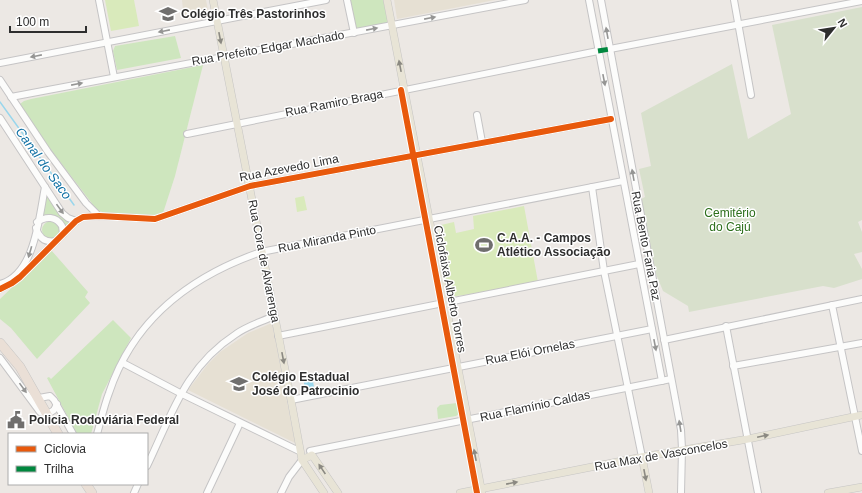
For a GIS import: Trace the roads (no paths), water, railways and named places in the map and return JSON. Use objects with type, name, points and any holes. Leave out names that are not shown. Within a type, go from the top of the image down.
[{"type":"highway","points":[[0,344],[20,367],[39,398],[58,433]]},
{"type":"main road","name":"Rua Cora de Alvarenga","points":[[213,0],[291,400],[299,451],[302,460],[324,493]]},
{"type":"main road","points":[[387,0],[482,491]]},
{"type":"main road","name":"Rua Max de Vasconcelos","points":[[460,493],[482,491],[682,449],[748,439],[858,416]]},
{"type":"main road","points":[[302,460],[311,453],[338,493]]},
{"type":"main road","points":[[642,457],[649,493]]},
{"type":"main road","points":[[828,493],[862,487]]},
{"type":"street","points":[[99,0],[114,77]]},
{"type":"street","points":[[0,63],[326,0]]},
{"type":"street","points":[[347,0],[354,33]]},
{"type":"street","name":"Rua Prefeito Edgar Machado","points":[[11,97],[525,0]]},
{"type":"street","name":"Rua Bento Faria Paz","points":[[589,0],[662,381]]},
{"type":"street","name":"Rua Bento Faria Paz","points":[[601,0],[671,379],[682,449],[681,493]]},
{"type":"street","points":[[734,0],[751,95]]},
{"type":"street","points":[[610,49],[862,1]]},
{"type":"street","name":"Rua Ramiro Braga","points":[[188,134],[404,89],[598,51]]},
{"type":"street","points":[[0,80],[48,152],[86,202],[99,216]]},
{"type":"street","points":[[477,116],[482,142]]},
{"type":"street","points":[[0,118],[62,213],[68,218],[76,221]]},
{"type":"street","name":"Rua Azevedo Lima","points":[[0,289],[12,284],[76,221],[83,217],[99,216],[155,219],[250,186],[611,119]]},
{"type":"street","name":"Rua Miranda Pinto","points":[[97,433],[109,392],[136,340],[177,295],[206,276],[236,261],[262,252],[623,181]]},
{"type":"street","points":[[0,284],[13,277],[28,260],[45,187]]},
{"type":"street","points":[[592,187],[604,271],[642,457]]},
{"type":"street","points":[[83,217],[86,202]]},
{"type":"street","points":[[37,225],[45,218],[54,218],[62,226],[64,234]]},
{"type":"street","points":[[37,225],[42,239],[47,242],[56,241]]},
{"type":"street","points":[[278,336],[639,264]]},
{"type":"street","points":[[664,340],[862,299]]},
{"type":"street","points":[[832,305],[858,416],[862,451]]},
{"type":"street","points":[[148,464],[180,393],[201,363],[222,343],[237,333],[274,316]]},
{"type":"street","points":[[726,326],[758,493]]},
{"type":"street","name":"Rua Elói Ornelas","points":[[291,400],[652,329]]},
{"type":"street","points":[[733,366],[862,343]]},
{"type":"street","points":[[0,358],[27,392],[37,409],[43,414],[48,414],[54,410],[57,404]]},
{"type":"street","points":[[123,363],[180,393],[299,451]]},
{"type":"street","name":"Rua Flamínio Caldas","points":[[311,453],[671,379]]},
{"type":"street","points":[[39,398],[50,396],[57,404],[72,433]]},
{"type":"street","points":[[207,493],[240,423]]},
{"type":"street","points":[[297,441],[311,453]]},
{"type":"street","points":[[281,493],[289,477],[302,460]]},
{"type":"water","points":[[312,376],[314,387],[305,389],[303,378]]},
{"type":"waterway","name":"Canal do Saco","points":[[0,102],[74,205]]},
{"type":"place","name":"Colégio Três Pastorinhos","points":[[168,14]]},
{"type":"place","name":"C.A.A. - Campos Atlético Associação","points":[[484,245]]},
{"type":"place","name":"Colégio Estadual José do Patrocinio","points":[[239,384]]},
{"type":"place","name":"Policia Rodoviária Federal","points":[[16,420]]},
{"type":"park label","name":"Cemitério do Cajú","points":[[730,220]]}]
